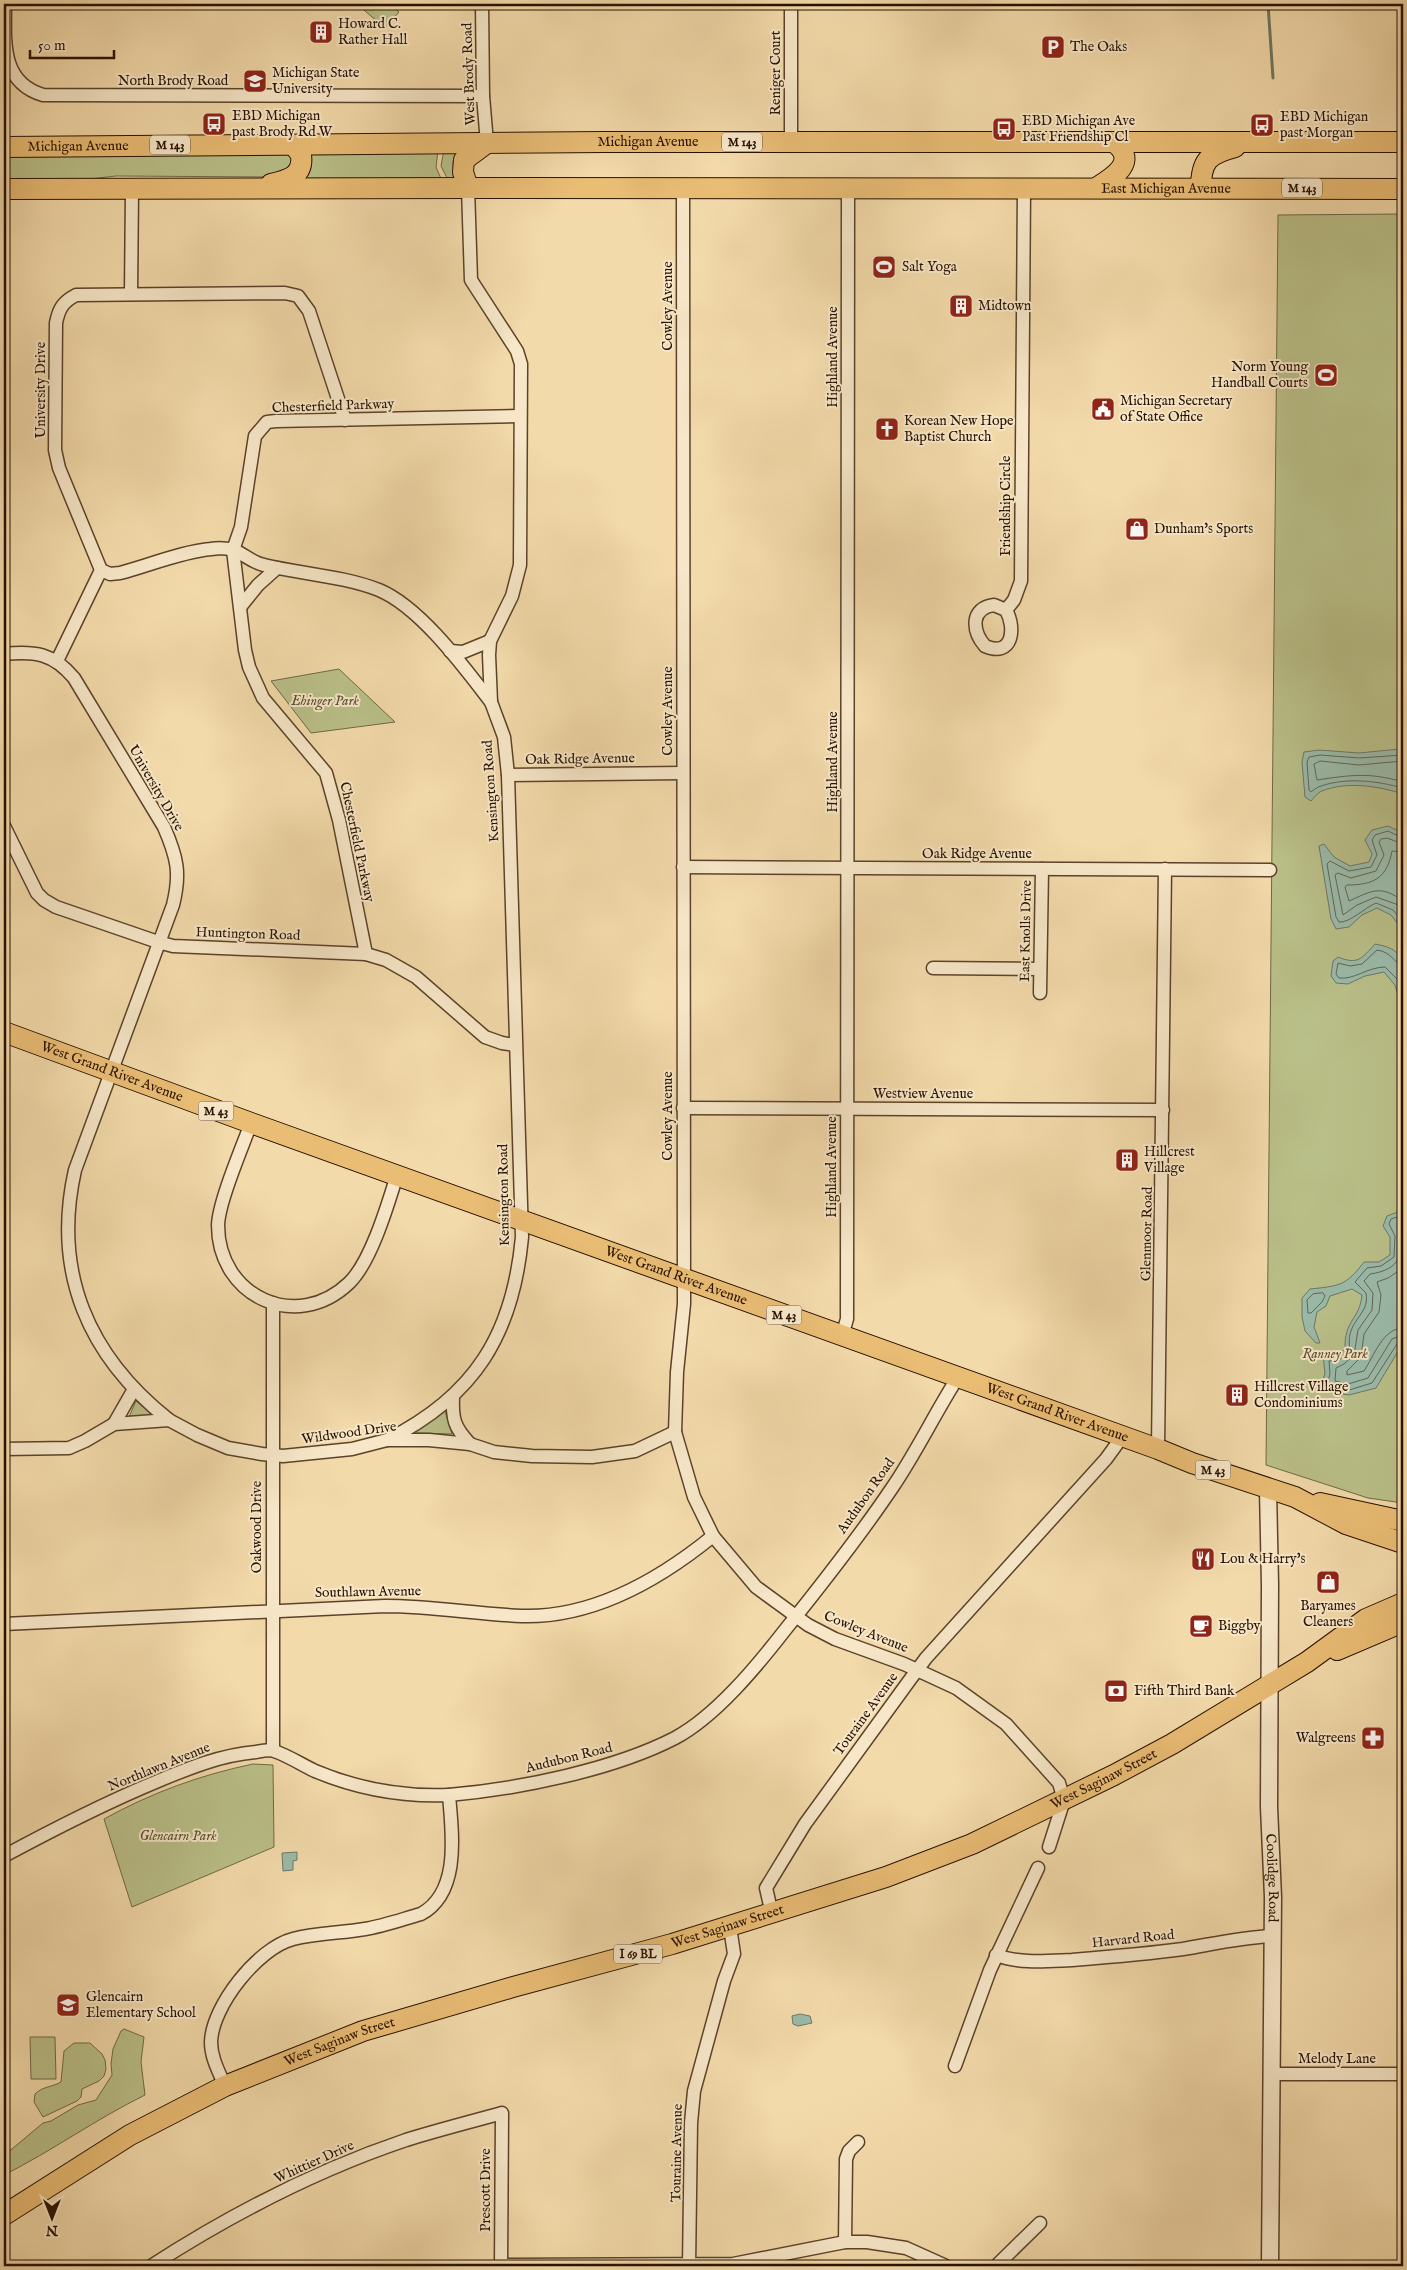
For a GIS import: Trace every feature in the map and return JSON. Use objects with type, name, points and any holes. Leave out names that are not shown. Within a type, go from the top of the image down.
[{"type":"main road","name":"Michigan Avenue","points":[[4,147],[791,142],[1403,142]]},
{"type":"main road","points":[[1096,188],[1114,177],[1122,166],[1122,152],[1114,142]]},
{"type":"main road","points":[[1201,188],[1203,167],[1212,155],[1251,143]]},
{"type":"main road","points":[[468,188],[463,172],[464,160],[487,144]]},
{"type":"main road","points":[[248,189],[295,176],[301,166],[302,158],[294,145]]},
{"type":"main road","points":[[1377,189],[1403,184]]},
{"type":"main road","name":"East Michigan Avenue","points":[[848,188],[1403,189]]},
{"type":"main road","name":"M 143","points":[[4,189],[848,188]]},
{"type":"main road","name":"West Grand River Avenue","points":[[4,1032],[958,1378],[1295,1497],[1346,1524],[1403,1543]]},
{"type":"main road","name":"M 43","points":[[1295,1497],[1403,1521]]},
{"type":"main road","name":"West Saginaw Street","points":[[4,2215],[130,2135],[225,2086],[363,2030],[730,1927],[930,1861],[1064,1800],[1172,1744],[1307,1662],[1366,1619],[1403,1603]]},
{"type":"main road","name":"I 69 BL","points":[[1307,1662],[1403,1622]]},
{"type":"street","name":"North Brody Road","points":[[5,4],[5,50],[7,61],[17,80],[34,92],[56,96],[483,96]]},
{"type":"street","name":"West Brody Road","points":[[482,4],[483,96],[487,144]]},
{"type":"street","name":"Reniger Court","points":[[791,4],[791,142]]},
{"type":"street","points":[[4,140],[46,146]]},
{"type":"street","name":"Kensington Road","points":[[388,1440],[412,1428],[453,1396],[481,1362],[504,1324],[512,1300],[518,1270],[521,1220],[508,775],[504,737],[491,702],[488,669],[490,641],[512,596],[520,565],[520,358],[471,280],[468,188]]},
{"type":"street","name":"Cowley Avenue","points":[[684,188],[684,1304],[677,1372],[675,1432],[694,1497],[713,1536],[756,1587],[796,1617],[835,1639],[917,1670],[956,1688],[1006,1724],[1058,1783],[1064,1800]]},
{"type":"street","name":"Highland Avenue","points":[[842,1336],[847,1319],[848,188]]},
{"type":"street","name":"Friendship Circle","points":[[1006,610],[1018,592],[1021,581],[1024,188]]},
{"type":"street","points":[[131,294],[132,189]]},
{"type":"street","name":"University Drive","points":[[101,570],[58,468],[55,450],[56,323],[59,309],[66,300],[76,295],[131,294],[285,293],[298,296],[309,311],[345,420]]},
{"type":"street","name":"Chesterfield Parkway","points":[[366,954],[331,787],[326,773],[273,711],[255,684],[245,650],[233,550],[240,527],[255,436],[258,430],[267,422],[276,421],[520,416]]},
{"type":"street","points":[[4,654],[27,652],[57,660],[101,570],[110,574],[120,573],[198,551],[211,549],[233,550],[262,565],[339,579],[379,590],[403,604],[450,651],[491,702]]},
{"type":"street","points":[[240,606],[258,585],[277,568]]},
{"type":"street","points":[[450,651],[463,652],[490,641]]},
{"type":"street","name":"University Drive","points":[[57,660],[74,678],[164,827],[175,853],[178,880],[176,892],[75,1170],[69,1194],[68,1242],[74,1282],[89,1326],[110,1361],[134,1389],[169,1420]]},
{"type":"street","name":"Oak Ridge Avenue","points":[[508,775],[683,773]]},
{"type":"street","name":"Huntington Road","points":[[4,826],[30,882],[44,900],[56,907],[173,946],[366,954],[386,960],[416,977],[486,1037],[502,1043],[515,1045]]},
{"type":"street","name":"Oak Ridge Avenue","points":[[683,867],[1270,870]]},
{"type":"street","name":"East Knolls Drive","points":[[1040,993],[1042,869]]},
{"type":"street","name":"Glenmoor Road","points":[[1158,1449],[1165,869]]},
{"type":"street","points":[[933,968],[1040,969]]},
{"type":"street","name":"Westview Avenue","points":[[683,1108],[1163,1110]]},
{"type":"street","points":[[251,1123],[222,1205],[218,1222],[219,1239],[228,1267],[238,1281],[251,1293],[273,1303],[296,1308],[317,1304],[336,1294],[351,1281],[364,1264],[397,1175]]},
{"type":"street","name":"Oakwood Drive","points":[[273,1303],[273,1750]]},
{"type":"street","name":"Audubon Road","points":[[449,1795],[520,1786],[625,1759],[676,1737],[698,1722],[738,1686],[796,1617],[892,1487],[958,1378]]},
{"type":"street","points":[[114,1424],[134,1389]]},
{"type":"street","points":[[453,1396],[454,1422],[459,1433],[470,1444]]},
{"type":"street","points":[[4,1449],[69,1448],[85,1442],[114,1424],[169,1420]]},
{"type":"street","name":"Wildwood Drive","points":[[169,1420],[228,1448],[272,1456],[313,1454],[352,1449],[388,1440],[429,1440],[470,1444],[494,1452],[532,1456],[592,1457],[635,1451],[675,1432]]},
{"type":"street","name":"Touraine Avenue","points":[[772,1914],[766,1888],[805,1824],[917,1670],[1102,1464],[1122,1437]]},
{"type":"street","name":"Coolidge Road","points":[[1268,1489],[1269,1806],[1273,1936],[1270,2266]]},
{"type":"street","name":"Southlawn Avenue","points":[[4,1624],[272,1610],[424,1606],[523,1616],[571,1611],[601,1603],[628,1592],[684,1559],[713,1536]]},
{"type":"street","points":[[225,2086],[213,2056],[211,2045],[214,2028],[232,1992],[257,1960],[272,1948],[292,1939],[367,1929],[421,1914],[428,1910],[441,1894],[448,1879],[451,1862],[449,1795],[397,1794],[347,1783],[314,1771],[273,1750]]},
{"type":"street","name":"Northlawn Avenue","points":[[4,1856],[63,1824],[183,1770],[211,1760],[242,1753],[273,1750]]},
{"type":"street","points":[[1049,1847],[1064,1800]]},
{"type":"street","points":[[955,2066],[996,1955],[1038,1868]]},
{"type":"street","name":"Touraine Avenue","points":[[689,2266],[691,2123],[694,2091],[724,1981],[734,1954],[730,1927]]},
{"type":"street","name":"Harvard Road","points":[[996,1955],[1009,1960],[1048,1961],[1101,1958],[1164,1952],[1255,1936],[1273,1936]]},
{"type":"street","name":"Melody Lane","points":[[1271,2074],[1403,2074]]},
{"type":"street","name":"Prescott Drive","points":[[501,2266],[502,2113]]},
{"type":"street","name":"Whittier Drive","points":[[151,2266],[252,2208],[319,2175],[406,2140],[502,2113]]},
{"type":"street","points":[[845,2242],[846,2159],[849,2150],[858,2142]]},
{"type":"street","points":[[996,2266],[1040,2223]]},
{"type":"street","points":[[501,2266],[689,2266],[733,2264],[845,2242],[867,2242],[906,2248],[946,2266]]},
{"type":"green space","points":[[359,4],[389,4],[399,12],[385,28]]},
{"type":"green space","points":[[438,150],[436,167],[442,181],[302,180],[308,152]]},
{"type":"green space","points":[[444,150],[456,152],[453,162],[454,179],[448,180],[441,166]]},
{"type":"green space","points":[[287,151],[292,159],[289,169],[274,177],[116,176],[63,182],[4,182],[4,153]]},
{"type":"green space","name":"Ranney Park","points":[[1403,214],[1403,1503],[1368,1498],[1266,1465],[1278,215]]},
{"type":"green space","name":"Ehinger Park","points":[[339,669],[395,722],[311,733],[271,681]]},
{"type":"green space","points":[[136,1401],[150,1413],[150,1415],[129,1417]]},
{"type":"green space","points":[[445,1411],[452,1434],[416,1433],[416,1430]]},
{"type":"green space","name":"Glencairn Park","points":[[253,1764],[273,1765],[274,1847],[132,1907],[104,1819],[176,1786],[195,1779]]},
{"type":"green space","points":[[124,2029],[144,2037],[141,2062],[145,2095],[4,2175],[4,2154],[43,2123],[51,2121],[78,2105],[96,2100],[112,2075],[113,2049],[121,2031]]},
{"type":"green space","points":[[30,2037],[55,2037],[56,2079],[31,2079]]},
{"type":"green space","points":[[74,2043],[90,2043],[102,2054],[106,2069],[104,2076],[99,2081],[82,2089],[81,2097],[77,2101],[43,2117],[34,2102],[35,2094],[41,2089],[61,2082],[64,2051]]},
{"type":"water","points":[[1400,749],[1403,751],[1403,794],[1373,787],[1352,785],[1322,791],[1311,801],[1305,797],[1302,762],[1304,752],[1319,750],[1359,753]]},
{"type":"water","points":[[1388,826],[1401,832],[1403,836],[1403,922],[1398,924],[1391,915],[1377,908],[1362,915],[1349,927],[1336,929],[1331,919],[1319,846],[1324,844],[1334,857],[1350,866],[1369,862],[1372,854],[1365,840],[1372,830]]},
{"type":"water","points":[[1375,944],[1393,950],[1401,959],[1404,984],[1402,1009],[1395,985],[1384,972],[1365,976],[1348,984],[1336,983],[1331,976],[1333,961],[1338,957],[1350,960],[1359,959]]},
{"type":"water","points":[[1403,1210],[1403,1343],[1376,1388],[1349,1395],[1327,1392],[1321,1384],[1325,1374],[1323,1354],[1328,1353],[1337,1356],[1345,1349],[1345,1339],[1349,1325],[1361,1303],[1362,1295],[1352,1289],[1330,1296],[1326,1306],[1317,1312],[1314,1327],[1320,1343],[1316,1343],[1305,1331],[1302,1317],[1302,1298],[1310,1289],[1328,1287],[1347,1280],[1364,1262],[1379,1262],[1390,1255],[1390,1237],[1383,1226],[1387,1216]]},
{"type":"water","points":[[297,1852],[297,1860],[293,1861],[293,1870],[283,1871],[282,1853]]},
{"type":"water","points":[[800,2014],[810,2016],[812,2023],[798,2026],[793,2024],[792,2016]]},
{"type":"waterway","points":[[1268,4],[1273,78]]},
{"type":"place","name":"Howard C. Rather Hall","points":[[321,32]]},
{"type":"place","name":"The Oaks","points":[[1053,47]]},
{"type":"place","name":"Michigan State University","points":[[255,81]]},
{"type":"place","name":"EBD Michigan past Brody Rd W","points":[[214,124]]},
{"type":"place","name":"EBD Michigan past Morgan","points":[[1262,125]]},
{"type":"place","name":"EBD Michigan Ave Past Friendship Cl","points":[[1004,129]]},
{"type":"place","name":"Salt Yoga","points":[[884,267]]},
{"type":"place","name":"Midtown","points":[[961,306]]},
{"type":"place","name":"Norm Young Handball Courts","points":[[1326,375]]},
{"type":"place","name":"Michigan Secretary of State Office","points":[[1103,409]]},
{"type":"place","name":"Korean New Hope Baptist Church","points":[[887,429]]},
{"type":"place","name":"Dunham's Sports","points":[[1137,529]]},
{"type":"place","name":"Hillcrest Village","points":[[1127,1160]]},
{"type":"place","name":"Hillcrest Village Condominiums","points":[[1237,1395]]},
{"type":"place","name":"Lou & Harry's","points":[[1203,1559]]},
{"type":"place","name":"Baryames Cleaners","points":[[1328,1582]]},
{"type":"place","name":"Biggby","points":[[1201,1626]]},
{"type":"place","name":"Fifth Third Bank","points":[[1116,1691]]},
{"type":"place","name":"Walgreens","points":[[1373,1738]]},
{"type":"place","name":"Glencairn Elementary School","points":[[68,2005]]}]
